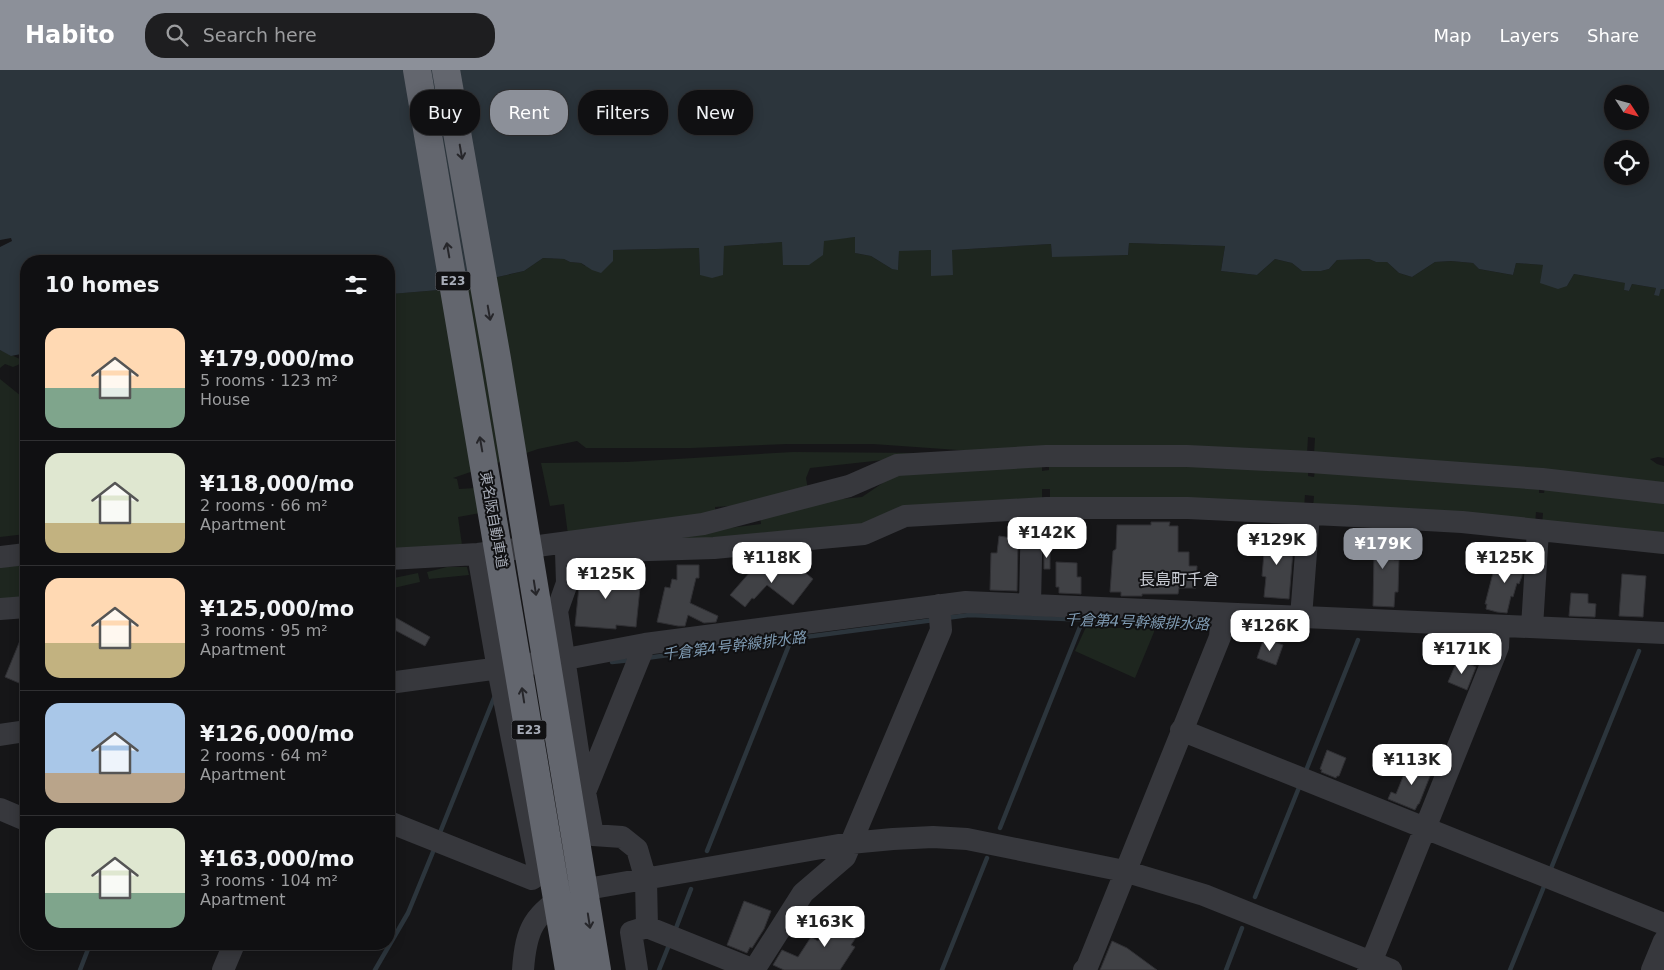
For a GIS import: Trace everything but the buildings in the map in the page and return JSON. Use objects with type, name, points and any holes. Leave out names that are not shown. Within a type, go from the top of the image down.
[{"type":"highway","name":"東名阪自動車道","points":[[416,70],[568,969]]},
{"type":"highway","name":"東名阪自動車道","points":[[446,70],[499,368],[596,966]]},
{"type":"street","points":[[395,559],[565,547],[703,524],[849,486],[897,465],[1046,456],[1187,456],[1311,462],[1542,479],[1664,493]]},
{"type":"street","points":[[565,547],[714,548],[864,534],[904,516],[1032,508],[1188,508],[1462,522],[1664,543]]},
{"type":"street","points":[[1030,605],[1032,508]]},
{"type":"street","points":[[1301,618],[1309,514]]},
{"type":"street","points":[[1532,627],[1538,530]]},
{"type":"street","points":[[565,547],[567,583],[557,612],[593,835]]},
{"type":"street","points":[[395,574],[445,564],[478,554]]},
{"type":"street","points":[[478,554],[498,669],[539,874]]},
{"type":"street","points":[[0,557],[20,555]]},
{"type":"street","points":[[395,682],[566,660],[641,654],[940,614],[966,602],[1030,605],[1221,622],[1301,618],[1499,634],[1532,627],[1664,633]]},
{"type":"street","points":[[0,609],[20,607]]},
{"type":"street","points":[[637,970],[631,932],[647,927],[754,970],[803,893],[845,858],[941,630],[940,614]]},
{"type":"street","points":[[1084,970],[1087,967],[1124,871],[1220,637],[1221,622]]},
{"type":"street","points":[[523,970],[524,949],[537,917],[570,892],[850,843],[925,837],[968,839],[1124,871],[1204,895],[1377,967],[1424,828],[1499,634]]},
{"type":"street","points":[[585,792],[641,654]]},
{"type":"street","points":[[1181,730],[1664,924]]},
{"type":"street","points":[[0,734],[20,732]]},
{"type":"street","points":[[0,809],[20,817]]},
{"type":"street","points":[[395,824],[532,879],[593,835],[622,837],[637,848],[646,880],[647,927]]},
{"type":"street","points":[[1652,970],[1664,941]]},
{"type":"street","points":[[223,970],[231,950]]},
{"type":"shaded area","points":[[0,70],[1664,70],[1664,289],[1661,289],[1659,296],[1654,295],[1656,288],[1632,284],[1629,291],[1624,290],[1625,283],[1574,274],[1567,286],[1558,289],[1540,283],[1543,265],[1516,263],[1513,275],[1479,269],[1473,263],[1435,262],[1412,277],[1399,273],[1387,262],[1376,262],[1369,259],[1337,260],[1329,269],[1302,271],[1292,263],[1275,259],[1257,275],[1221,271],[1225,246],[1129,243],[1128,255],[1052,257],[1051,244],[952,250],[953,275],[931,276],[931,250],[899,251],[898,270],[892,269],[871,256],[855,253],[855,237],[824,241],[823,255],[809,265],[783,265],[782,242],[724,246],[723,275],[712,278],[700,275],[699,248],[613,250],[613,261],[601,273],[581,263],[570,262],[564,259],[543,258],[524,271],[439,290],[395,294],[395,255],[20,255],[20,354],[11,356],[0,350],[0,247],[12,241],[11,238],[0,240]]},
{"type":"shaded area","points":[[855,237],[855,253],[871,256],[892,269],[898,269],[899,250],[931,250],[931,276],[952,250],[1051,244],[1052,256],[1128,255],[1129,243],[1225,246],[1221,271],[1257,275],[1275,259],[1292,263],[1302,271],[1321,271],[1329,269],[1337,260],[1369,259],[1376,262],[1387,262],[1399,273],[1412,277],[1435,262],[1473,263],[1479,269],[1513,275],[1516,263],[1543,265],[1567,286],[1574,274],[1626,283],[1624,290],[1629,291],[1632,284],[1656,288],[1654,295],[1659,295],[1661,289],[1664,289],[1664,458],[1650,459],[1664,466],[1664,484],[1314,454],[1315,438],[1308,437],[1307,454],[972,451],[873,444],[586,448],[577,441],[538,449],[453,478],[457,479],[459,489],[476,488],[480,513],[458,517],[462,545],[395,551],[395,294],[439,290],[524,271],[543,258],[564,259],[570,262],[581,263],[585,266],[613,250],[699,248],[700,275],[723,274],[723,246]]},
{"type":"shaded area","points":[[0,350],[20,359],[20,364],[13,367],[5,364],[0,368]]},
{"type":"shaded area","points":[[0,379],[20,395],[20,535],[0,537]]},
{"type":"shaded area","points":[[793,452],[920,453],[920,456],[810,468],[806,478],[808,490],[746,505],[715,507],[716,515],[568,535],[564,504],[550,506],[541,463],[627,462]]},
{"type":"shaded area","points":[[1042,464],[1042,471],[1049,470],[1049,464],[1308,469],[1308,476],[1314,477],[1315,470],[1539,486],[1539,493],[1544,493],[1545,487],[1664,502],[1664,539],[1542,526],[1543,513],[1536,512],[1535,525],[1313,509],[1314,496],[1305,495],[1304,508],[1050,502],[1050,489],[1042,489],[1042,503],[863,530],[585,546],[761,524],[760,516],[811,502],[862,497],[899,472]]},
{"type":"shaded area","points":[[20,564],[20,604],[0,606],[0,566]]},
{"type":"shaded area","points":[[447,567],[467,567],[469,575],[429,579],[427,572]]},
{"type":"shaded area","points":[[418,573],[420,582],[395,588],[395,578]]},
{"type":"shaded area","points":[[1086,627],[1154,629],[1135,678],[1075,651]]},
{"type":"waterway","name":"千倉第4号幹線排水路","points":[[946,618],[969,615],[1216,625]]},
{"type":"waterway","name":"千倉第4号幹線排水路","points":[[646,658],[934,620]]},
{"type":"waterway","name":"千倉第4号幹線排水路","points":[[1228,625],[1273,627]]},
{"type":"waterway","points":[[1000,828],[1080,627]]},
{"type":"waterway","points":[[1305,773],[1358,640]]},
{"type":"waterway","points":[[707,851],[789,645]]},
{"type":"waterway","points":[[1550,871],[1639,651]]},
{"type":"waterway","name":"千倉第4号幹線排水路","points":[[612,662],[631,660]]},
{"type":"waterway","name":"千倉第4号幹線排水路","points":[[439,835],[494,698]]},
{"type":"waterway","points":[[1255,897],[1300,785]]},
{"type":"waterway","name":"千倉第4号幹線排水路","points":[[395,935],[408,913],[435,847]]},
{"type":"waterway","points":[[942,970],[987,858]]},
{"type":"waterway","points":[[1510,970],[1545,884]]},
{"type":"waterway","points":[[676,928],[691,889]]},
{"type":"waterway","points":[[1226,970],[1242,928]]},
{"type":"waterway","points":[[659,970],[669,945]]},
{"type":"waterway","points":[[80,970],[88,950]]},
{"type":"waterway","name":"千倉第4号幹線排水路","points":[[375,970],[387,950]]},
{"type":"district","name":"長島町千倉","points":[[1179,579]]}]
